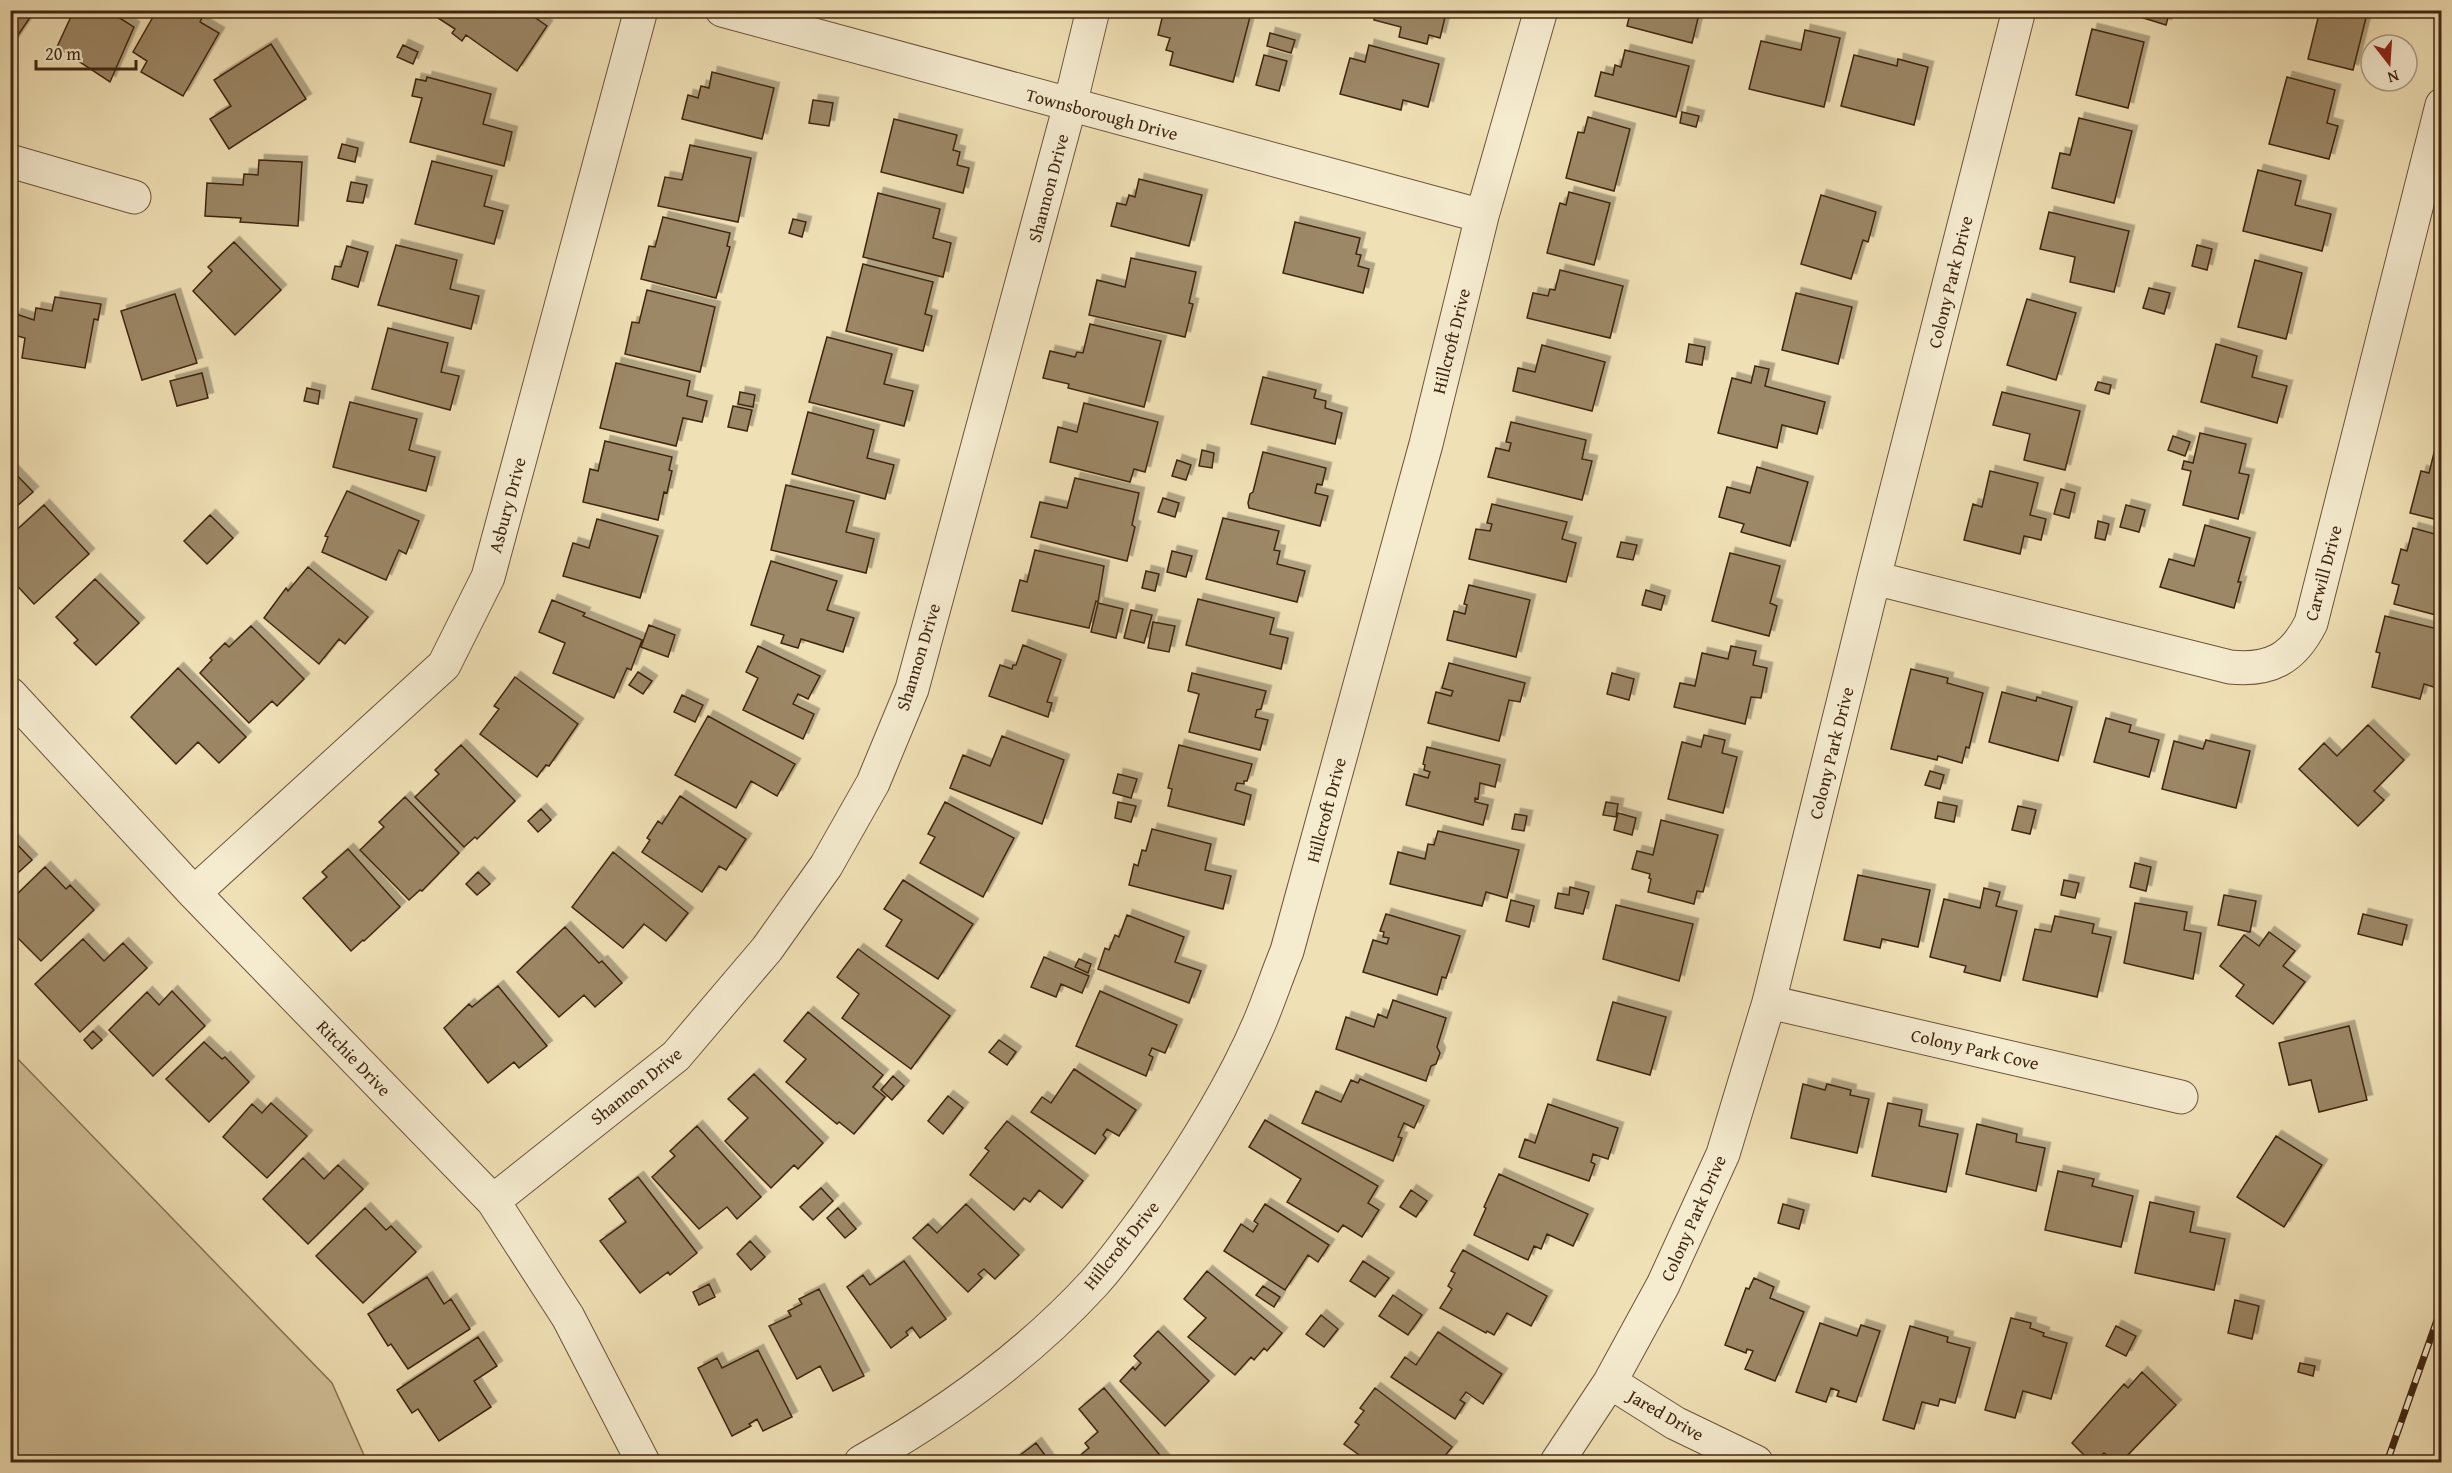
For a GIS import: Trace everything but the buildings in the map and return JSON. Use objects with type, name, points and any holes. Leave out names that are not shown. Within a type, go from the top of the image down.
[{"type":"street","name":"Asbury Drive","points":[[194,893],[444,665],[488,577],[640,10]]},
{"type":"street","name":"Townsborough Drive","points":[[722,10],[1482,216]]},
{"type":"street","name":"Shannon Drive","points":[[492,1201],[676,1056],[773,940],[826,866],[873,783],[912,688],[1070,105],[1093,10]]},
{"type":"street","name":"Hillcroft Drive","points":[[861,1462],[913,1433],[962,1401],[1030,1345],[1093,1284],[1119,1253],[1170,1182],[1229,1084],[1261,1020],[1287,951],[1426,444],[1482,216],[1541,10]]},
{"type":"street","name":"Colony Park Drive","points":[[1557,1462],[1610,1382],[1663,1285],[1723,1154],[1769,1002],[2019,10]]},
{"type":"street","name":"Carwill Drive","points":[[1874,578],[2230,667],[2249,668],[2267,665],[2284,658],[2294,650],[2312,623],[2442,105]]},
{"type":"street","points":[[10,162],[134,197]]},
{"type":"street","name":"Ritchie Drive","points":[[10,694],[194,893],[492,1201],[568,1317],[643,1462]]},
{"type":"street","name":"Colony Park Cove","points":[[1769,1002],[2181,1097]]},
{"type":"street","name":"Jared Drive","points":[[1610,1382],[1675,1423],[1756,1462]]},
{"type":"shaded area","points":[[10,1051],[332,1383],[367,1462],[11,1462]]},
{"type":"railway","points":[[2387,1462],[2442,1306]]}]
